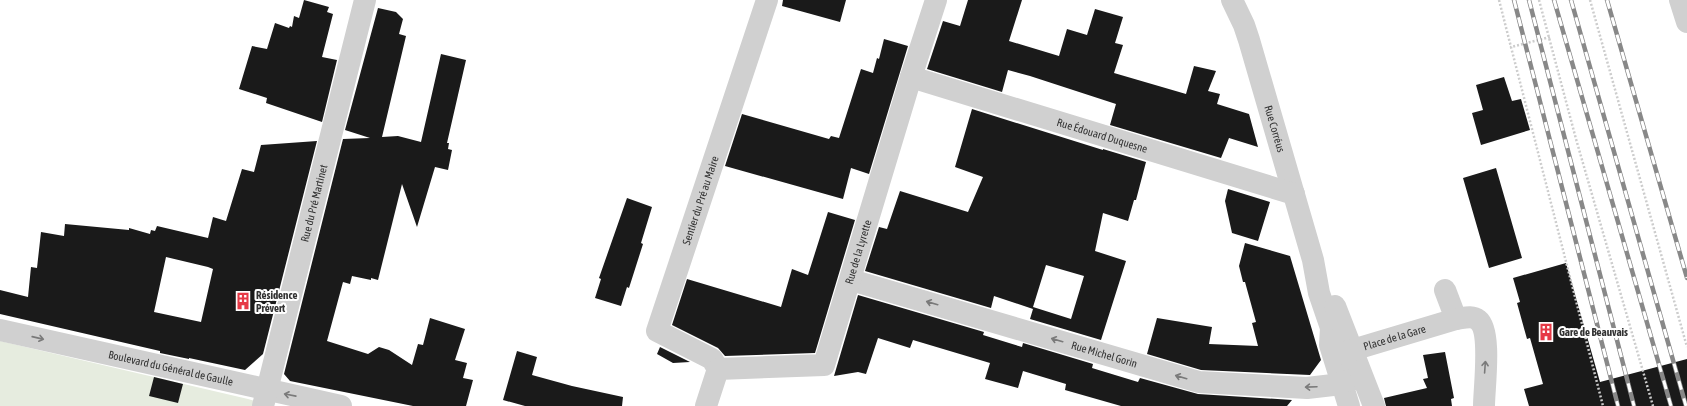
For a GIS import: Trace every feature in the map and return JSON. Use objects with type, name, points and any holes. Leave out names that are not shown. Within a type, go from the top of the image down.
[{"type":"street","name":"Rue du Pré Martinet","points":[[265,398],[365,0]]},
{"type":"street","name":"Sentier du Pré au Maire","points":[[718,369],[712,359],[657,331],[767,0]]},
{"type":"street","name":"Rue de la Lyrette","points":[[718,369],[824,365],[851,280],[911,77],[936,0]]},
{"type":"street","name":"Rue Corréus","points":[[1232,0],[1244,25],[1249,40],[1294,194],[1312,260],[1319,293],[1331,328],[1330,345],[1343,352]]},
{"type":"street","points":[[1680,0],[1687,22]]},
{"type":"street","name":"Rue Édouard Duquesne","points":[[911,77],[1294,194]]},
{"type":"street","name":"Rue Corréus","points":[[1312,260],[1329,289],[1343,352],[1352,380],[1374,406]]},
{"type":"street","name":"Rue Michel Gorin","points":[[851,280],[1199,382],[1307,388],[1322,387],[1352,380]]},
{"type":"street","points":[[1445,290],[1456,319]]},
{"type":"street","name":"Place de la Gare","points":[[1343,352],[1456,319],[1473,318],[1479,320],[1484,328],[1487,349],[1484,406]]},
{"type":"street","name":"Boulevard du Général de Gaulle","points":[[0,330],[265,398],[341,406]]},
{"type":"street","points":[[706,406],[718,369]]},
{"type":"street","points":[[1352,380],[1361,406]]},
{"type":"street","name":"Rue Corréus","points":[[1349,406],[1352,380]]},
{"type":"path","points":[[1499,0],[1604,406]]},
{"type":"path","points":[[1539,0],[1576,139],[1653,406]]},
{"type":"path","points":[[1590,0],[1687,347]]},
{"type":"path","points":[[1511,47],[1550,37]]},
{"type":"shaded area","points":[[0,341],[248,399],[273,406],[0,406]]},
{"type":"building","points":[[304,0],[329,7],[327,12],[333,14],[322,57],[337,60],[322,122],[266,103],[267,98],[239,89],[252,46],[267,49],[275,23],[289,28],[290,26],[292,27],[294,16],[299,18]]},
{"type":"building","points":[[783,0],[846,0],[840,22],[782,6]]},
{"type":"building","points":[[968,0],[1022,0],[1009,41],[1059,56],[1067,29],[1087,35],[1095,9],[1123,17],[1115,43],[1123,45],[1114,73],[1186,94],[1194,66],[1216,71],[1208,91],[1220,94],[1217,104],[1249,114],[1258,147],[1229,138],[1221,158],[1110,125],[1116,104],[1030,76],[1008,70],[1002,92],[927,69],[943,21],[960,26]]},
{"type":"building","points":[[378,8],[396,12],[403,19],[399,34],[406,36],[382,137],[398,136],[421,142],[441,54],[466,60],[447,143],[449,143],[448,149],[452,150],[448,170],[435,167],[417,227],[402,184],[378,280],[352,276],[350,284],[343,282],[327,341],[368,354],[379,347],[389,350],[412,365],[418,344],[423,345],[430,318],[465,329],[455,360],[467,363],[463,378],[473,380],[466,406],[413,406],[290,381],[284,374],[343,139],[370,138],[345,130]]},
{"type":"building","points":[[884,39],[908,46],[869,174],[851,168],[843,199],[725,166],[742,114],[829,139],[831,136],[839,138],[861,69],[873,73],[877,58],[879,59]]},
{"type":"building","points":[[1504,77],[1512,101],[1521,99],[1530,130],[1481,145],[1472,113],[1483,110],[1476,85]]},
{"type":"building","points":[[972,109],[1146,162],[1136,200],[1134,200],[1128,221],[1103,213],[1095,251],[1126,261],[1101,340],[1030,319],[1033,309],[994,296],[991,308],[865,271],[879,227],[887,229],[900,191],[968,212],[983,177],[955,167]],"holes":[[[1046,265],[1084,276],[1071,319],[1033,307]]]},
{"type":"building","points":[[317,141],[263,354],[245,370],[160,353],[160,351],[0,314],[0,290],[28,297],[31,267],[37,268],[41,232],[64,236],[65,224],[129,230],[129,228],[150,234],[151,230],[155,231],[157,226],[208,238],[213,217],[226,221],[242,169],[254,172],[261,145]],"holes":[[[166,257],[213,269],[201,322],[154,312]]]},
{"type":"building","points":[[1496,168],[1522,258],[1489,268],[1463,178]]},
{"type":"building","points":[[1228,189],[1270,202],[1258,241],[1232,233],[1225,201]]},
{"type":"building","points":[[627,198],[652,207],[641,243],[643,244],[629,288],[627,287],[621,306],[595,298],[601,279],[599,278]]},
{"type":"building","points":[[828,212],[855,220],[815,353],[725,356],[718,348],[672,325],[687,279],[781,307],[792,269],[808,275]]},
{"type":"building","points":[[1245,243],[1290,256],[1321,360],[1310,375],[1201,370],[1147,354],[1157,318],[1212,327],[1209,344],[1258,346],[1252,323],[1256,322],[1239,266]]},
{"type":"building","points":[[1566,263],[1600,382],[1687,359],[1687,406],[1529,406],[1524,389],[1543,384],[1530,338],[1527,339],[1517,303],[1520,302],[1513,278]]},
{"type":"building","points":[[858,295],[984,332],[983,335],[1022,347],[1023,343],[1093,364],[1092,368],[1138,382],[1140,378],[1198,394],[1292,400],[1287,406],[1121,406],[1065,390],[1066,384],[1023,371],[1018,388],[985,379],[990,363],[913,340],[910,348],[878,338],[866,374],[858,372],[834,376]]},
{"type":"building","points":[[660,347],[690,362],[673,363],[657,354]]},
{"type":"building","points":[[517,351],[537,357],[532,375],[572,386],[623,397],[622,406],[525,406],[503,400]]},
{"type":"building","points":[[1445,352],[1454,398],[1451,399],[1452,406],[1386,406],[1384,398],[1427,388],[1423,379],[1428,378],[1423,355]]},
{"type":"building","points":[[154,377],[183,384],[178,403],[149,396]]},
{"type":"railway","points":[[1514,0],[1618,406]]},
{"type":"railway","points":[[1529,0],[1634,406]]},
{"type":"railway","points":[[1554,0],[1671,406]]},
{"type":"railway","points":[[1571,0],[1686,406]]},
{"type":"railway","points":[[1607,0],[1687,278]]},
{"type":"place","name":"Résidence Prévert","points":[[243,301]]},
{"type":"place","name":"Gare de Beauvais","points":[[1546,332]]}]
